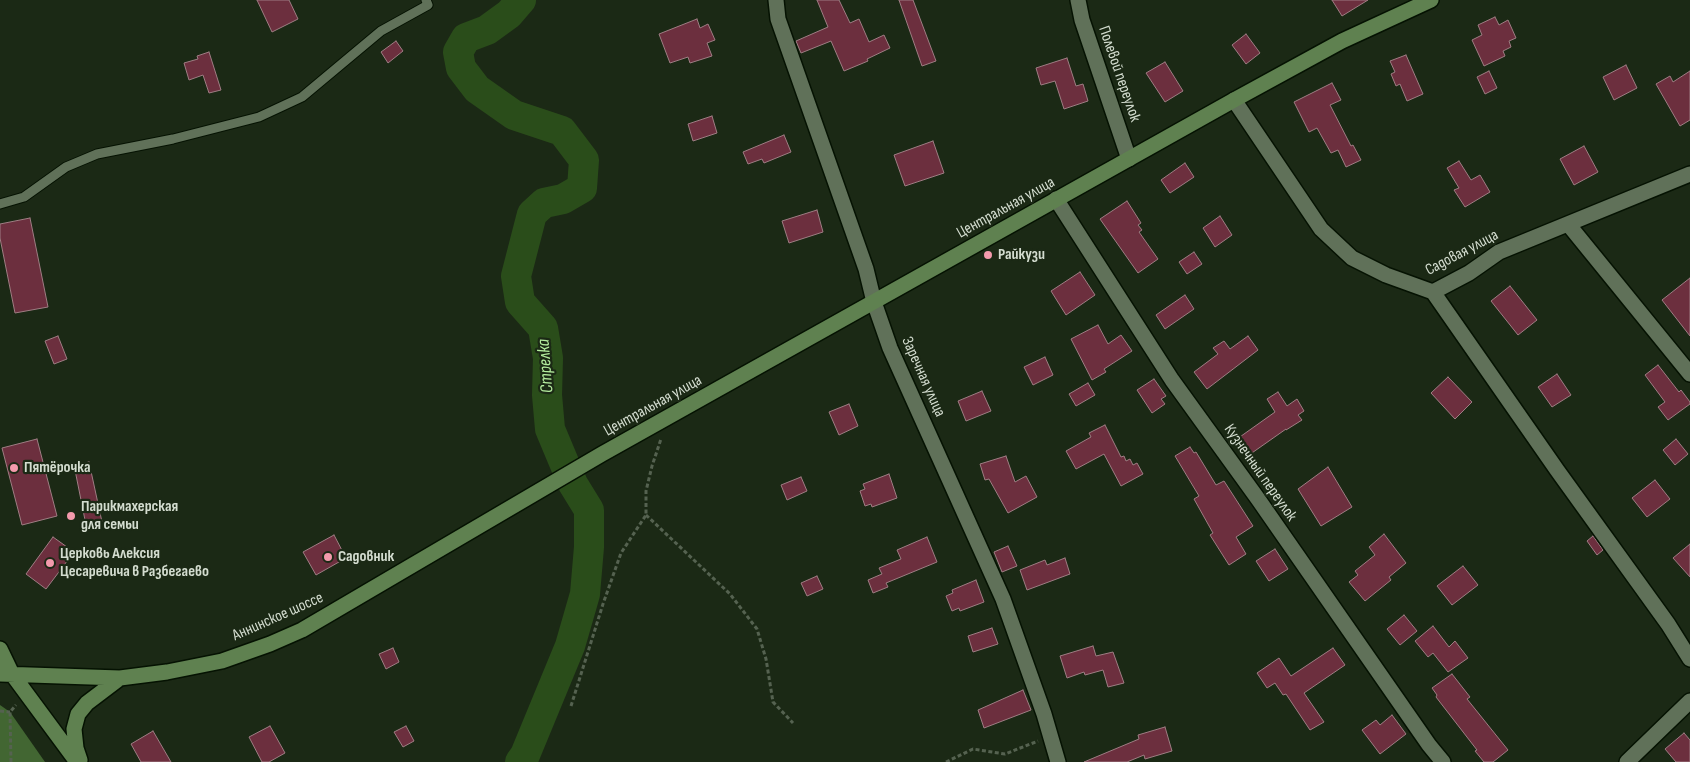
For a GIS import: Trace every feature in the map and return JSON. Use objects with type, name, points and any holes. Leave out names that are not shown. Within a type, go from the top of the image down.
[{"type":"main road","name":"Центральная улица","points":[[531,496],[602,454],[1056,199],[1130,160],[1234,100],[1342,41],[1431,0]]},
{"type":"main road","name":"Аннинское шоссе","points":[[6,674],[120,678],[197,667],[222,661],[302,630],[531,496]]},
{"type":"main road","points":[[0,649],[6,674],[26,693],[79,762]]},
{"type":"main road","points":[[79,762],[74,730],[78,714],[87,703],[120,678]]},
{"type":"street","name":"Заречная улица","points":[[776,0],[778,19],[866,269],[874,302],[890,348],[1003,598],[1051,736],[1058,762]]},
{"type":"street","name":"Полевой переулок","points":[[1078,0],[1082,20],[1130,160]]},
{"type":"street","name":"Садовая улица","points":[[1234,100],[1321,229],[1352,258],[1386,276],[1432,292],[1469,273],[1499,252],[1690,174]]},
{"type":"street","name":"Кузнечный переулок","points":[[1056,199],[1172,380],[1258,499],[1429,745],[1443,762]]},
{"type":"street","points":[[1568,224],[1690,374]]},
{"type":"street","points":[[1432,292],[1668,624],[1690,658]]},
{"type":"street","points":[[1627,762],[1690,701]]},
{"type":"lane","points":[[0,204],[24,197],[66,167],[97,154],[173,139],[258,117],[302,97],[381,32],[428,5],[426,0]]},
{"type":"path","points":[[572,706],[603,604],[621,553],[646,515],[646,491],[661,438]]},
{"type":"path","points":[[646,515],[730,594],[757,629],[766,659],[773,702],[793,722]]},
{"type":"path","points":[[11,762],[10,712],[26,693]]},
{"type":"path","points":[[0,711],[10,712]]},
{"type":"path","points":[[946,762],[973,749],[1005,754],[1051,736]]},
{"type":"green space","points":[[0,705],[10,712],[45,762],[0,762]]},
{"type":"building","points":[[257,0],[289,0],[298,19],[272,32]]},
{"type":"building","points":[[817,0],[839,0],[850,23],[859,19],[869,42],[884,35],[890,48],[867,59],[868,61],[844,71],[831,41],[801,53],[796,41],[828,27]]},
{"type":"building","points":[[899,0],[913,0],[936,61],[922,66]]},
{"type":"building","points":[[1332,0],[1368,0],[1342,16]]},
{"type":"building","points":[[1495,17],[1499,25],[1508,20],[1516,38],[1509,41],[1511,47],[1503,51],[1505,56],[1484,66],[1472,40],[1482,35],[1478,25]]},
{"type":"building","points":[[697,19],[700,28],[708,24],[715,40],[707,43],[712,56],[690,63],[688,57],[670,63],[659,34]]},
{"type":"building","points":[[1246,34],[1260,53],[1246,64],[1232,45]]},
{"type":"building","points":[[396,41],[403,51],[388,63],[381,52]]},
{"type":"building","points":[[209,52],[221,90],[209,93],[203,75],[189,80],[184,63],[198,59],[197,56]]},
{"type":"building","points":[[1406,55],[1423,94],[1407,101],[1400,84],[1396,86],[1391,74],[1395,72],[1390,61]]},
{"type":"building","points":[[1067,58],[1076,86],[1083,84],[1088,101],[1064,109],[1055,81],[1041,85],[1036,68]]},
{"type":"building","points":[[1165,62],[1183,91],[1165,102],[1146,73]]},
{"type":"building","points":[[1626,65],[1637,88],[1614,100],[1603,77]]},
{"type":"building","points":[[1489,71],[1497,88],[1485,94],[1477,77]]},
{"type":"building","points":[[1690,71],[1690,120],[1680,126],[1656,84],[1670,76],[1673,82]]},
{"type":"building","points":[[1332,83],[1341,100],[1330,105],[1351,146],[1353,145],[1361,160],[1346,167],[1338,150],[1331,153],[1317,128],[1309,132],[1294,102]]},
{"type":"building","points":[[712,116],[717,133],[693,141],[688,124]]},
{"type":"building","points":[[784,135],[791,152],[764,163],[762,159],[748,164],[743,152]]},
{"type":"building","points":[[933,141],[944,173],[905,186],[894,155]]},
{"type":"building","points":[[1584,146],[1598,172],[1574,185],[1560,159]]},
{"type":"building","points":[[1459,161],[1471,180],[1480,175],[1490,192],[1465,207],[1454,190],[1459,188],[1447,168]]},
{"type":"building","points":[[1185,163],[1194,177],[1170,193],[1161,180]]},
{"type":"building","points":[[1127,201],[1141,223],[1138,225],[1142,230],[1139,232],[1158,259],[1138,273],[1100,219]]},
{"type":"building","points":[[817,210],[823,232],[789,243],[782,221]]},
{"type":"building","points":[[1220,216],[1232,235],[1215,247],[1203,228]]},
{"type":"building","points":[[30,218],[48,307],[15,313],[0,238],[0,224]]},
{"type":"building","points":[[1194,252],[1202,264],[1187,274],[1179,262]]},
{"type":"building","points":[[1080,272],[1095,295],[1066,315],[1051,291]]},
{"type":"building","points":[[1690,278],[1690,336],[1662,300]]},
{"type":"building","points":[[1510,286],[1537,320],[1518,335],[1491,301]]},
{"type":"building","points":[[1185,295],[1194,309],[1165,329],[1156,315]]},
{"type":"building","points":[[1098,325],[1108,344],[1121,335],[1132,351],[1104,369],[1106,372],[1092,380],[1071,339]]},
{"type":"building","points":[[58,336],[67,359],[54,364],[45,341]]},
{"type":"building","points":[[1248,336],[1258,350],[1207,389],[1194,372],[1218,354],[1213,348],[1224,341],[1230,349]]},
{"type":"building","points":[[1045,357],[1053,375],[1033,385],[1024,367]]},
{"type":"building","points":[[1658,365],[1679,392],[1681,390],[1690,402],[1690,404],[1668,420],[1658,407],[1665,402],[1645,375]]},
{"type":"building","points":[[1557,374],[1571,395],[1552,407],[1538,387]]},
{"type":"building","points":[[1448,377],[1472,402],[1455,419],[1431,393]]},
{"type":"building","points":[[1154,379],[1166,396],[1161,399],[1165,404],[1152,413],[1137,390]]},
{"type":"building","points":[[1088,383],[1095,395],[1076,406],[1069,394]]},
{"type":"building","points":[[982,391],[991,411],[966,421],[958,401]]},
{"type":"building","points":[[1278,392],[1287,406],[1297,399],[1304,411],[1298,415],[1302,420],[1249,455],[1237,439],[1275,412],[1267,399]]},
{"type":"building","points":[[849,404],[858,426],[839,435],[829,412]]},
{"type":"building","points":[[1105,425],[1121,457],[1124,456],[1126,461],[1130,459],[1133,465],[1137,463],[1143,474],[1121,486],[1104,454],[1076,469],[1066,451],[1091,437],[1089,433]]},
{"type":"building","points":[[37,439],[57,516],[22,525],[2,448]]},
{"type":"building","points":[[1676,439],[1688,454],[1675,465],[1663,450]]},
{"type":"building","points":[[1190,447],[1194,453],[1196,452],[1216,485],[1224,481],[1253,526],[1236,537],[1246,554],[1229,565],[1210,535],[1213,533],[1194,499],[1199,496],[1175,456]]},
{"type":"building","points":[[1006,456],[1015,482],[1026,476],[1037,497],[1008,513],[989,479],[985,480],[980,464]]},
{"type":"building","points":[[89,462],[102,522],[86,525],[74,465]]},
{"type":"building","points":[[1328,467],[1352,507],[1321,526],[1298,489]]},
{"type":"building","points":[[889,474],[897,498],[872,507],[871,504],[865,506],[860,491],[865,489],[863,484]]},
{"type":"building","points":[[801,477],[807,491],[787,500],[781,485]]},
{"type":"building","points":[[1655,480],[1670,499],[1647,517],[1632,498]]},
{"type":"building","points":[[1384,534],[1406,563],[1389,577],[1391,580],[1365,601],[1349,582],[1358,575],[1355,571],[1375,555],[1369,547]]},
{"type":"building","points":[[334,535],[346,558],[316,575],[303,552]]},
{"type":"building","points":[[1593,536],[1603,550],[1597,555],[1587,541]]},
{"type":"building","name":"Церковь Алексия Цесаревича в Разбегаево","points":[[53,537],[74,552],[46,589],[26,574]]},
{"type":"building","points":[[927,537],[937,562],[886,583],[888,587],[873,593],[868,580],[882,574],[879,568],[901,559],[897,550]]},
{"type":"building","points":[[1690,544],[1690,577],[1673,558]]},
{"type":"building","points":[[1008,546],[1017,566],[1002,572],[994,552]]},
{"type":"building","points":[[1275,549],[1288,569],[1269,581],[1256,561]]},
{"type":"building","points":[[1065,558],[1070,574],[1027,590],[1020,570],[1045,560],[1047,565]]},
{"type":"building","points":[[1463,566],[1478,585],[1452,605],[1437,586]]},
{"type":"building","points":[[817,576],[823,589],[807,596],[801,583]]},
{"type":"building","points":[[976,580],[984,602],[960,611],[959,608],[952,611],[946,596],[953,593],[952,590]]},
{"type":"building","points":[[1404,615],[1417,631],[1400,645],[1387,629]]},
{"type":"building","points":[[1433,626],[1449,647],[1455,641],[1468,658],[1448,672],[1433,653],[1428,657],[1415,641]]},
{"type":"building","points":[[992,628],[998,644],[973,652],[968,636]]},
{"type":"building","points":[[1093,646],[1096,656],[1113,652],[1124,683],[1108,687],[1103,670],[1085,675],[1084,672],[1067,678],[1060,656]]},
{"type":"building","points":[[393,648],[399,662],[386,669],[379,654]]},
{"type":"building","points":[[1333,648],[1345,665],[1304,693],[1324,722],[1310,730],[1286,694],[1283,695],[1275,683],[1267,688],[1257,673],[1279,658],[1291,676]]},
{"type":"building","points":[[1452,674],[1470,697],[1467,699],[1508,750],[1493,762],[1484,762],[1436,697],[1437,695],[1432,688]]},
{"type":"building","points":[[1023,690],[1031,710],[984,728],[978,710]]},
{"type":"building","points":[[1392,715],[1406,734],[1380,754],[1362,730],[1376,720],[1380,725]]},
{"type":"building","points":[[270,726],[285,753],[269,762],[262,762],[249,737]]},
{"type":"building","points":[[406,726],[414,741],[403,747],[394,732]]},
{"type":"building","points":[[1165,727],[1172,751],[1145,759],[1144,755],[1127,762],[1084,762],[1139,739],[1138,735]]},
{"type":"building","points":[[153,731],[171,762],[141,762],[131,744]]},
{"type":"building","points":[[1684,733],[1690,740],[1690,762],[1676,762],[1665,749]]},
{"type":"waterway","name":"Стрелка","points":[[520,762],[525,755],[570,646],[585,594],[589,547],[589,510],[573,484],[550,429],[547,395],[548,358],[543,328],[520,302],[516,276],[532,214],[544,203],[563,199],[582,188],[584,160],[562,131],[514,115],[477,89],[461,68],[458,52],[466,38],[487,30],[509,14],[521,0]]},
{"type":"place","name":"Райкузи","points":[[988,255]]},
{"type":"place","name":"Пятёрочка","points":[[14,468]]},
{"type":"place","name":"Парикмахерская для семьи","points":[[71,516]]},
{"type":"place","name":"Садовник","points":[[328,557]]},
{"type":"place","name":"Церковь Алексия Цесаревича в Разбегаево","points":[[50,563]]}]
